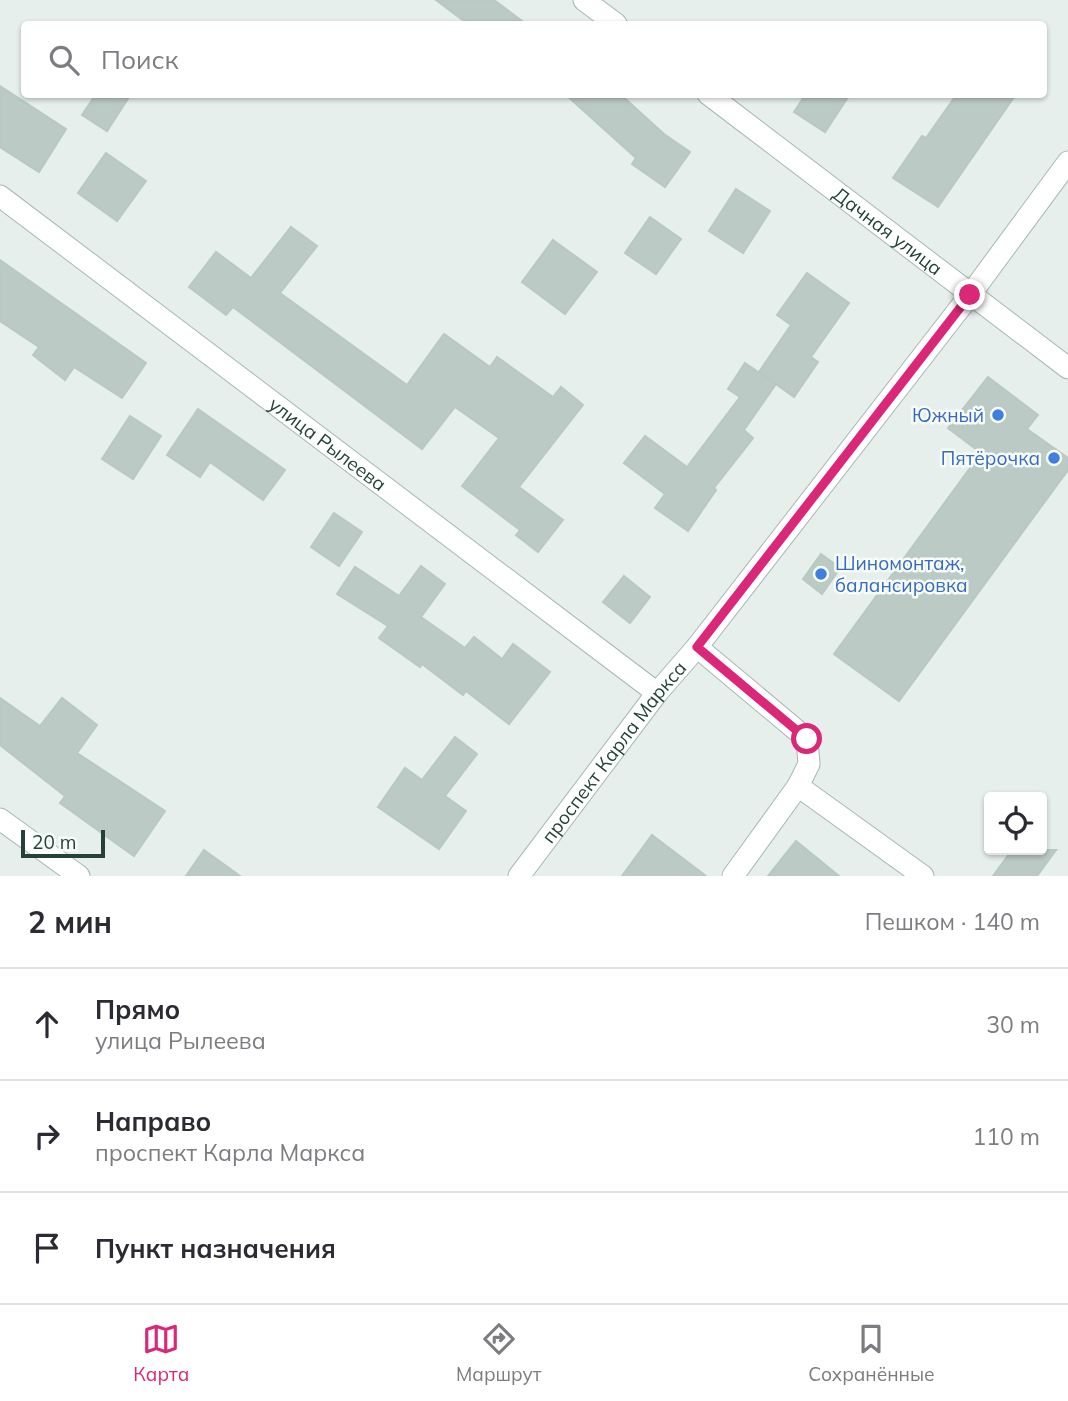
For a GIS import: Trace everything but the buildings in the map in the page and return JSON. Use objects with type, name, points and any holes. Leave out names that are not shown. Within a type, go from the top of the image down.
[{"type":"street","points":[[584,0],[613,21]]},
{"type":"street","name":"Дачная улица","points":[[713,98],[1068,368]]},
{"type":"street","name":"проспект Карла Маркса","points":[[519,876],[657,693],[697,647],[970,295],[1068,162]]},
{"type":"street","name":"улица Рылеева","points":[[0,196],[657,693]]},
{"type":"street","points":[[697,647],[807,739],[809,764],[798,786],[733,876]]},
{"type":"street","points":[[798,786],[923,876]]},
{"type":"street","points":[[0,819],[79,876]]},
{"type":"place","name":"Южный","points":[[998,415]]},
{"type":"place","name":"Пятёрочка","points":[[1054,458]]},
{"type":"place","name":"Шиномонтаж, балансировка","points":[[821,574]]},
{"type":"route","points":[[807,739],[697,647],[970,295]]}]
